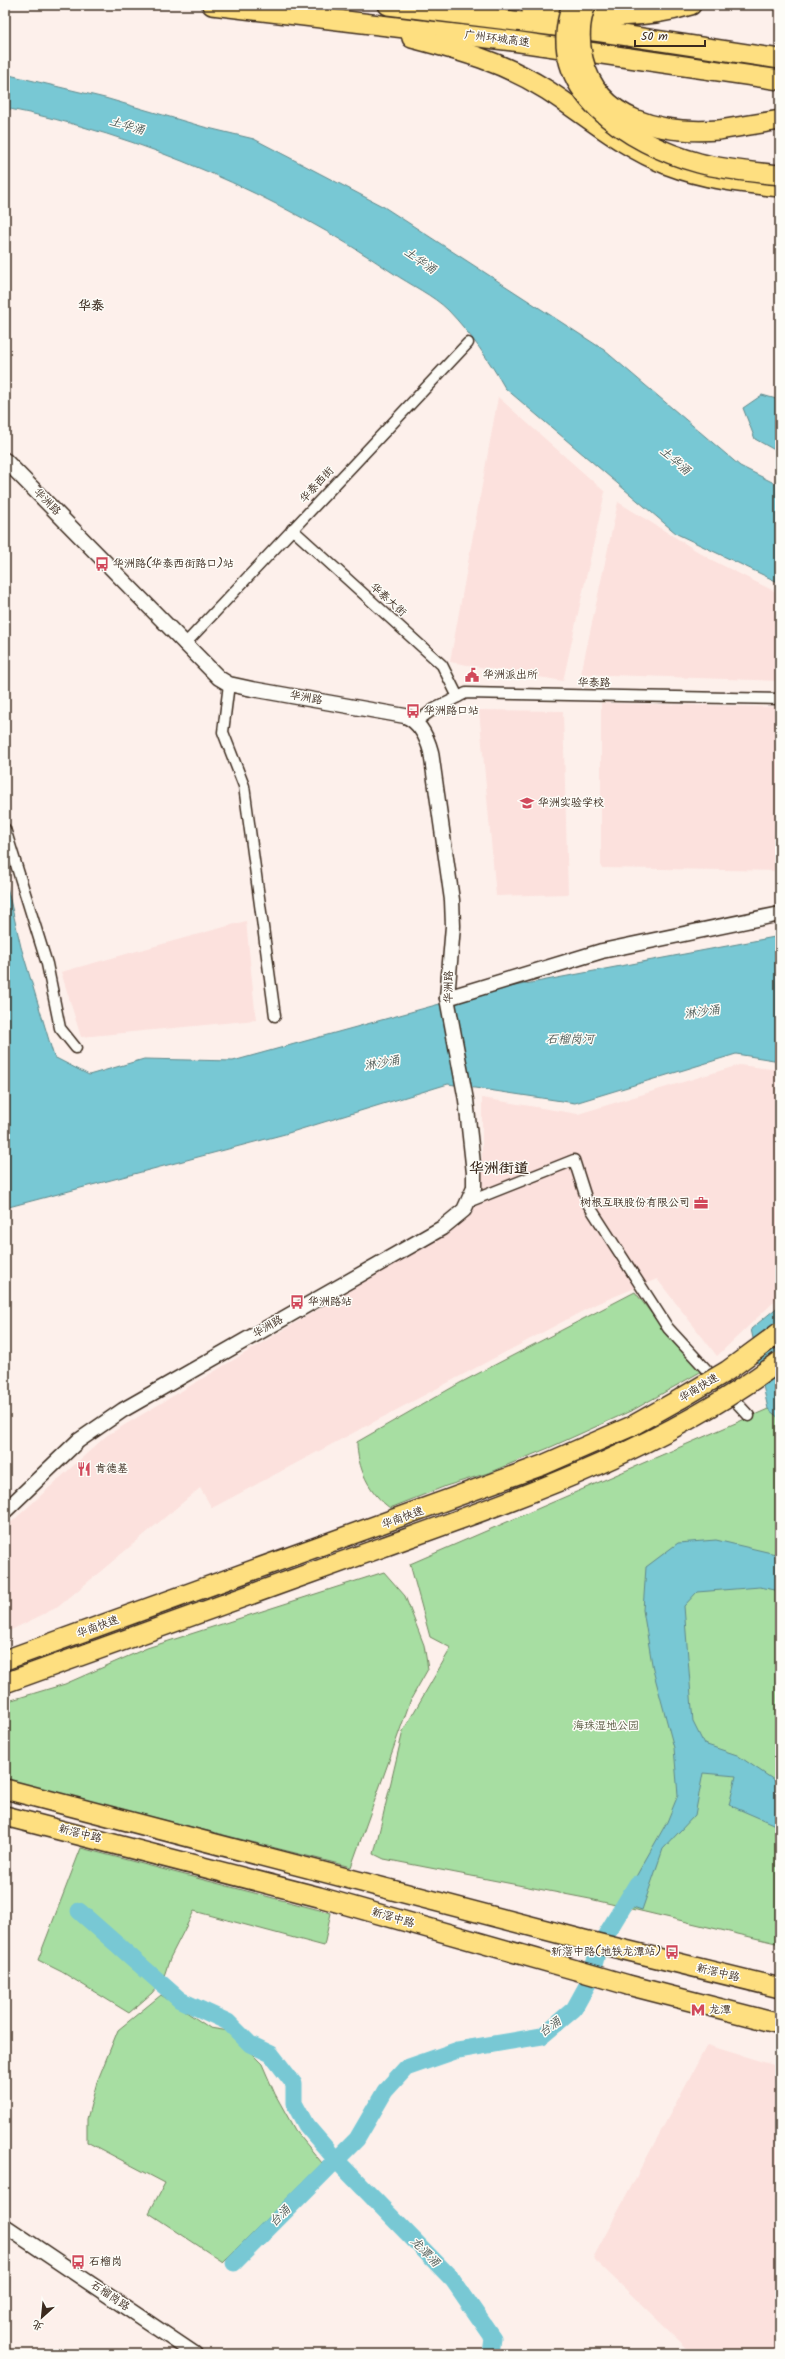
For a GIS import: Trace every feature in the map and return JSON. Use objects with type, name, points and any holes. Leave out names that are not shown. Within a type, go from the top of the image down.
[{"type":"highway","name":"广州环城高速","points":[[212,5],[513,41],[780,80]]},
{"type":"highway","name":"广州环城高速","points":[[388,5],[594,31],[780,59]]},
{"type":"highway","points":[[459,5],[612,17],[645,16],[691,5]]},
{"type":"highway","points":[[572,5],[567,37],[572,71],[587,97],[607,119],[648,143],[687,159],[712,166],[780,175]]},
{"type":"highway","points":[[586,5],[580,25],[582,54],[589,77],[603,97],[624,114],[653,126],[685,132],[719,130],[780,120]]},
{"type":"highway","points":[[246,8],[387,32],[491,60],[547,90],[616,139],[650,157],[688,172],[712,178],[780,187]]},
{"type":"highway","name":"华南快速","points":[[5,1660],[544,1465],[632,1426],[680,1399],[727,1371],[780,1332]]},
{"type":"highway","name":"华南快速","points":[[5,1683],[571,1478],[679,1426],[726,1398],[780,1361]]},
{"type":"highway","name":"新滘中路","points":[[5,1789],[636,1954],[780,1988]]},
{"type":"highway","name":"新滘中路","points":[[5,1816],[319,1897],[576,1970],[780,2024]]},
{"type":"main road","name":"华洲路","points":[[5,460],[134,590],[209,670],[229,684],[404,716],[416,722],[431,752],[452,900],[453,926],[447,998],[466,1100],[474,1173],[474,1188],[464,1210],[442,1228],[123,1410],[78,1441],[5,1511]]},
{"type":"main road","points":[[447,998],[602,951],[780,914]]},
{"type":"main road","name":"石榴岗路","points":[[5,2226],[195,2354]]},
{"type":"street","name":"华泰西街","points":[[184,644],[468,343]]},
{"type":"street","name":"华泰大街","points":[[292,529],[442,665],[458,697]]},
{"type":"street","points":[[229,684],[223,732],[244,786],[274,1016]]},
{"type":"street","name":"华泰路","points":[[416,722],[434,709],[466,693],[780,699]]},
{"type":"street","points":[[5,829],[47,964],[60,1028],[76,1048]]},
{"type":"street","points":[[468,1202],[574,1160],[588,1204],[668,1328],[749,1416]]},
{"type":"shaded area","points":[[498,397],[605,492],[563,681],[450,662]]},
{"type":"shaded area","points":[[618,502],[710,559],[780,594],[780,681],[581,674]]},
{"type":"shaded area","points":[[601,703],[780,707],[780,871],[601,868]]},
{"type":"shaded area","name":"华洲实验学校","points":[[479,710],[563,711],[568,894],[496,896]]},
{"type":"shaded area","points":[[246,921],[256,1020],[81,1037],[61,972]]},
{"type":"shaded area","points":[[739,1065],[780,1070],[780,1286],[777,1299],[717,1356],[657,1279],[596,1304],[212,1508],[200,1488],[58,1607],[5,1633],[5,1528],[106,1436],[451,1230],[472,1211],[482,1185],[482,1098],[578,1114]]},
{"type":"shaded area","points":[[707,2045],[780,2067],[780,2354],[693,2354],[593,2258]]},
{"type":"green space","points":[[635,1292],[658,1322],[702,1371],[635,1409],[551,1447],[488,1473],[446,1486],[390,1508],[376,1495],[370,1487],[362,1470],[359,1461],[357,1442],[460,1383]]},
{"type":"green space","name":"海珠湿地公园","points":[[780,1400],[780,1944],[590,1899],[384,1859],[374,1854],[403,1731],[451,1648],[430,1637],[410,1564],[768,1409]]},
{"type":"green space","points":[[384,1572],[405,1596],[424,1645],[428,1669],[411,1699],[351,1867],[5,1780],[5,1702],[65,1684],[147,1648]]},
{"type":"green space","points":[[81,1848],[331,1913],[324,1946],[194,1911],[170,1958],[163,1979],[152,1993],[129,2013],[62,1972],[38,1960]]},
{"type":"green space","points":[[161,1995],[210,2028],[229,2031],[262,2064],[275,2094],[295,2130],[322,2163],[223,2262],[149,2213],[165,2183],[87,2142],[87,2119],[97,2082],[118,2030]]},
{"type":"water","name":"土华涌","points":[[5,74],[105,98],[204,127],[254,139],[384,207],[604,350],[740,466],[780,486],[780,583],[677,534],[505,388],[493,367],[464,328],[448,310],[429,295],[303,218],[207,171],[157,151],[107,134],[56,119],[5,108]]},
{"type":"water","points":[[762,395],[780,400],[780,453],[755,439],[743,408]]},
{"type":"water","name":"石榴岗河","points":[[5,878],[21,947],[54,1057],[89,1075],[144,1059],[233,1061],[483,992],[780,936],[780,1061],[736,1054],[575,1103],[448,1084],[285,1134],[5,1208]]},
{"type":"water","points":[[780,1305],[780,1419],[768,1409],[751,1329]]},
{"type":"water","points":[[716,1540],[780,1555],[780,1591],[760,1587],[697,1592],[684,1606],[693,1722],[704,1744],[737,1755],[780,1784],[780,1827],[729,1805],[736,1776],[703,1773],[695,1815],[663,1849],[642,1910],[621,1903],[667,1822],[678,1795],[674,1748],[653,1670],[643,1610],[646,1567],[678,1543]]},
{"type":"waterway","name":"台涌","points":[[234,2263],[357,2139],[385,2091],[406,2068],[458,2050],[542,2036],[574,2009],[590,1980],[599,1946],[637,1884]]},
{"type":"waterway","name":"龙潭涌","points":[[79,1911],[180,2000],[228,2022],[250,2044],[271,2054],[294,2084],[294,2103],[306,2125],[337,2161],[453,2280],[493,2338],[491,2354]]},
{"type":"place","name":"华洲路(华泰西街路口)站","points":[[102,564]]},
{"type":"place","name":"华洲派出所","points":[[472,675]]},
{"type":"place","name":"华洲路口站","points":[[413,711]]},
{"type":"place","name":"华洲实验学校","points":[[527,803]]},
{"type":"place","name":"树根互联股份有限公司","points":[[701,1203]]},
{"type":"place","name":"华洲路站","points":[[297,1302]]},
{"type":"place","name":"肯德基","points":[[84,1469]]},
{"type":"place","name":"新滘中路(地铁龙潭站)","points":[[672,1952]]},
{"type":"place","name":"龙潭","points":[[698,2010]]},
{"type":"place","name":"石榴岗","points":[[78,2262]]},
{"type":"district","name":"华泰","points":[[91,306]]},
{"type":"district","name":"华洲街道","points":[[499,1169]]},
{"type":"water label","name":"淋沙涌","points":[[702,1012]]},
{"type":"water label","name":"淋沙涌","points":[[382,1063]]}]
